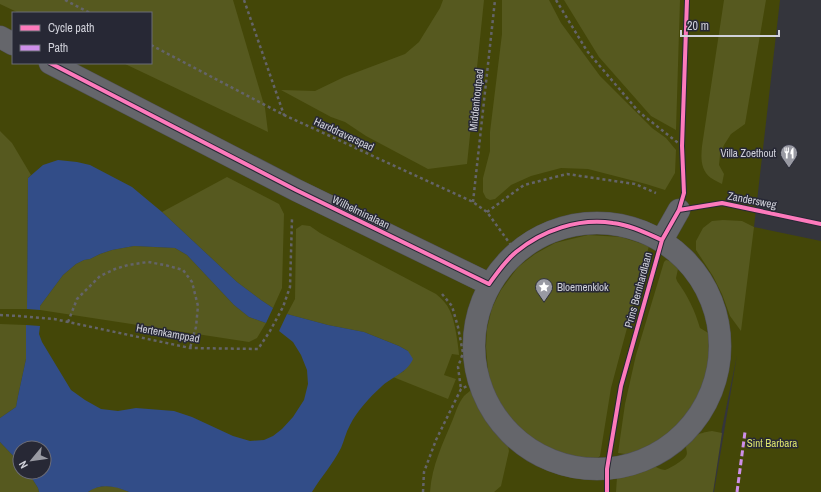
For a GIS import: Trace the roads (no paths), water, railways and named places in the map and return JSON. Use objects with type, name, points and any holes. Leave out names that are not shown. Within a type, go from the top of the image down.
[{"type":"street","points":[[0,38],[12,44]]},
{"type":"street","name":"Wilhelminalaan","points":[[52,64],[296,190],[489,284]]},
{"type":"street","name":"Prins Bernhardlaan","points":[[489,284],[479,307],[474,332],[474,356],[470,385],[490,407],[506,429],[527,448],[552,461],[579,468],[607,469],[628,466],[648,458],[667,448],[683,434],[697,418],[708,401],[720,362],[718,322],[713,302],[704,284],[692,267],[678,252],[662,240],[681,202]]},
{"type":"street","points":[[489,284],[506,261],[516,252],[538,237],[562,227],[587,222],[613,223],[638,229],[662,240]]},
{"type":"water","points":[[58,160],[90,165],[132,187],[162,212],[237,282],[273,308],[266,323],[249,317],[234,305],[187,255],[175,248],[134,246],[112,250],[84,260],[76,264],[63,275],[40,306],[40,310],[27,309],[28,178],[43,165]]},
{"type":"water","points":[[287,314],[328,325],[364,332],[399,346],[408,351],[413,359],[407,368],[381,387],[360,410],[349,428],[338,454],[312,492],[129,492],[119,488],[103,486],[88,492],[39,492],[33,480],[52,480],[52,440],[12,440],[12,455],[0,442],[0,418],[16,407],[26,359],[26,325],[40,326],[39,334],[42,342],[71,390],[101,409],[118,411],[136,408],[174,411],[192,417],[233,436],[250,441],[264,440],[273,436],[293,417],[304,400],[308,384],[307,370],[301,355],[293,342],[279,331]]},
{"type":"place","name":"Villa Zoethout","points":[[789,168]]},
{"type":"place","name":"Bloemenklok","points":[[544,302]]},
{"type":"park label","name":"Sint Barbara","points":[[772,443]]}]
